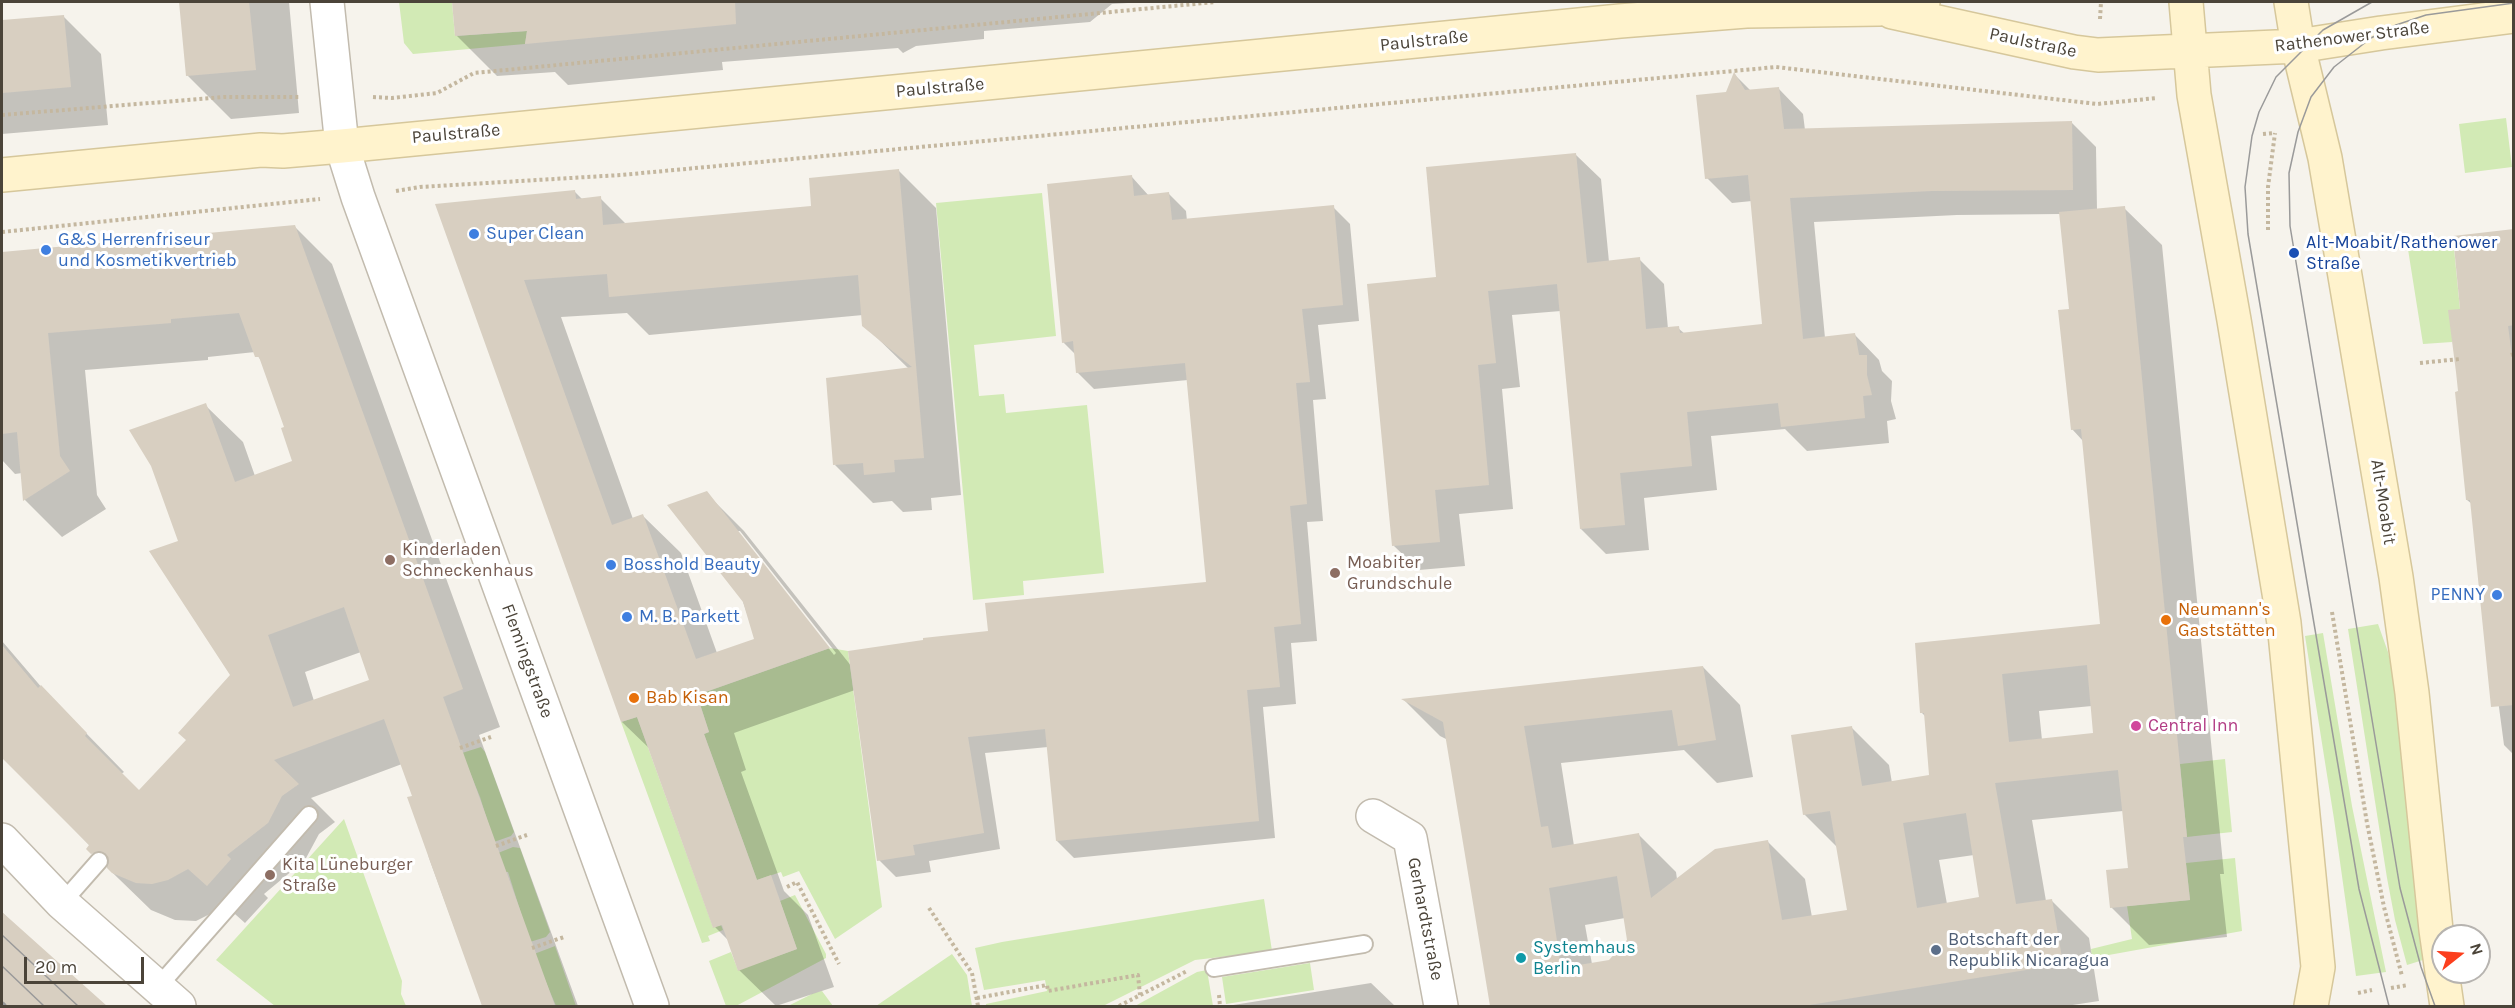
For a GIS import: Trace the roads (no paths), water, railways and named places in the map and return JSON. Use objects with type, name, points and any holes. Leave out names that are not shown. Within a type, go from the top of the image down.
[{"type":"main road","name":"Paulstraße","points":[[2,175],[261,150],[342,146],[1637,10],[1879,9],[1923,2]]},
{"type":"main road","points":[[2186,2],[2194,95],[2284,623],[2318,967],[2311,1006]]},
{"type":"main road","name":"Alt-Moabit","points":[[2291,2],[2298,46],[2327,169],[2396,577],[2412,693],[2436,930],[2447,1006]]},
{"type":"main road","name":"Paulstraße","points":[[1879,9],[2074,52],[2098,55],[2190,52]]},
{"type":"main road","name":"Rathenower Straße","points":[[2190,52],[2298,46],[2514,16]]},
{"type":"main road","points":[[2318,967],[2346,1000]]},
{"type":"street","name":"Flemingstraße","points":[[327,2],[342,146],[366,219],[652,1006]]},
{"type":"street","name":"Gerhardtstraße","points":[[1373,816],[1410,838],[1441,1006]]},
{"type":"street","points":[[2,840],[62,903],[169,997]]},
{"type":"lane","points":[[169,997],[309,815]]},
{"type":"lane","points":[[62,903],[99,861]]},
{"type":"lane","points":[[1214,968],[1364,944]]},
{"type":"tram line","points":[[2372,2],[2323,30],[2276,77],[2259,112],[2252,136],[2245,187],[2248,234],[2359,889],[2389,1006]]},
{"type":"tram line","points":[[2435,1006],[2421,967],[2400,888],[2290,226],[2289,173],[2298,132],[2311,97],[2334,67],[2371,38],[2396,25],[2426,15],[2514,3]]},
{"type":"tram line","points":[[2,935],[78,1006]]},
{"type":"tram line","points":[[2,966],[44,1006]]},
{"type":"railway","points":[[2,1003],[5,1006]]},
{"type":"place","name":"Super Clean","points":[[474,234]]},
{"type":"place","name":"G&S Herrenfriseur und Kosmetikvertrieb","points":[[46,250]]},
{"type":"place","name":"Alt-Moabit/Rathenower Straße","points":[[2294,253]]},
{"type":"place","name":"Kinderladen Schneckenhaus","points":[[390,560]]},
{"type":"place","name":"Bosshold Beauty","points":[[611,565]]},
{"type":"place","name":"Moabiter Grundschule","points":[[1335,573]]},
{"type":"place","name":"PENNY","points":[[2497,595]]},
{"type":"place","name":"M. B. Parkett","points":[[627,617]]},
{"type":"place","name":"Neumann's Gaststätten","points":[[2166,620]]},
{"type":"place","name":"Bab Kisan","points":[[634,698]]},
{"type":"place","name":"Central Inn","points":[[2136,726]]},
{"type":"place","name":"Kita Lüneburger Straße","points":[[270,875]]},
{"type":"place","name":"Botschaft der Republik Nicaragua","points":[[1936,950]]},
{"type":"place","name":"Systemhaus Berlin","points":[[1521,958]]}]
